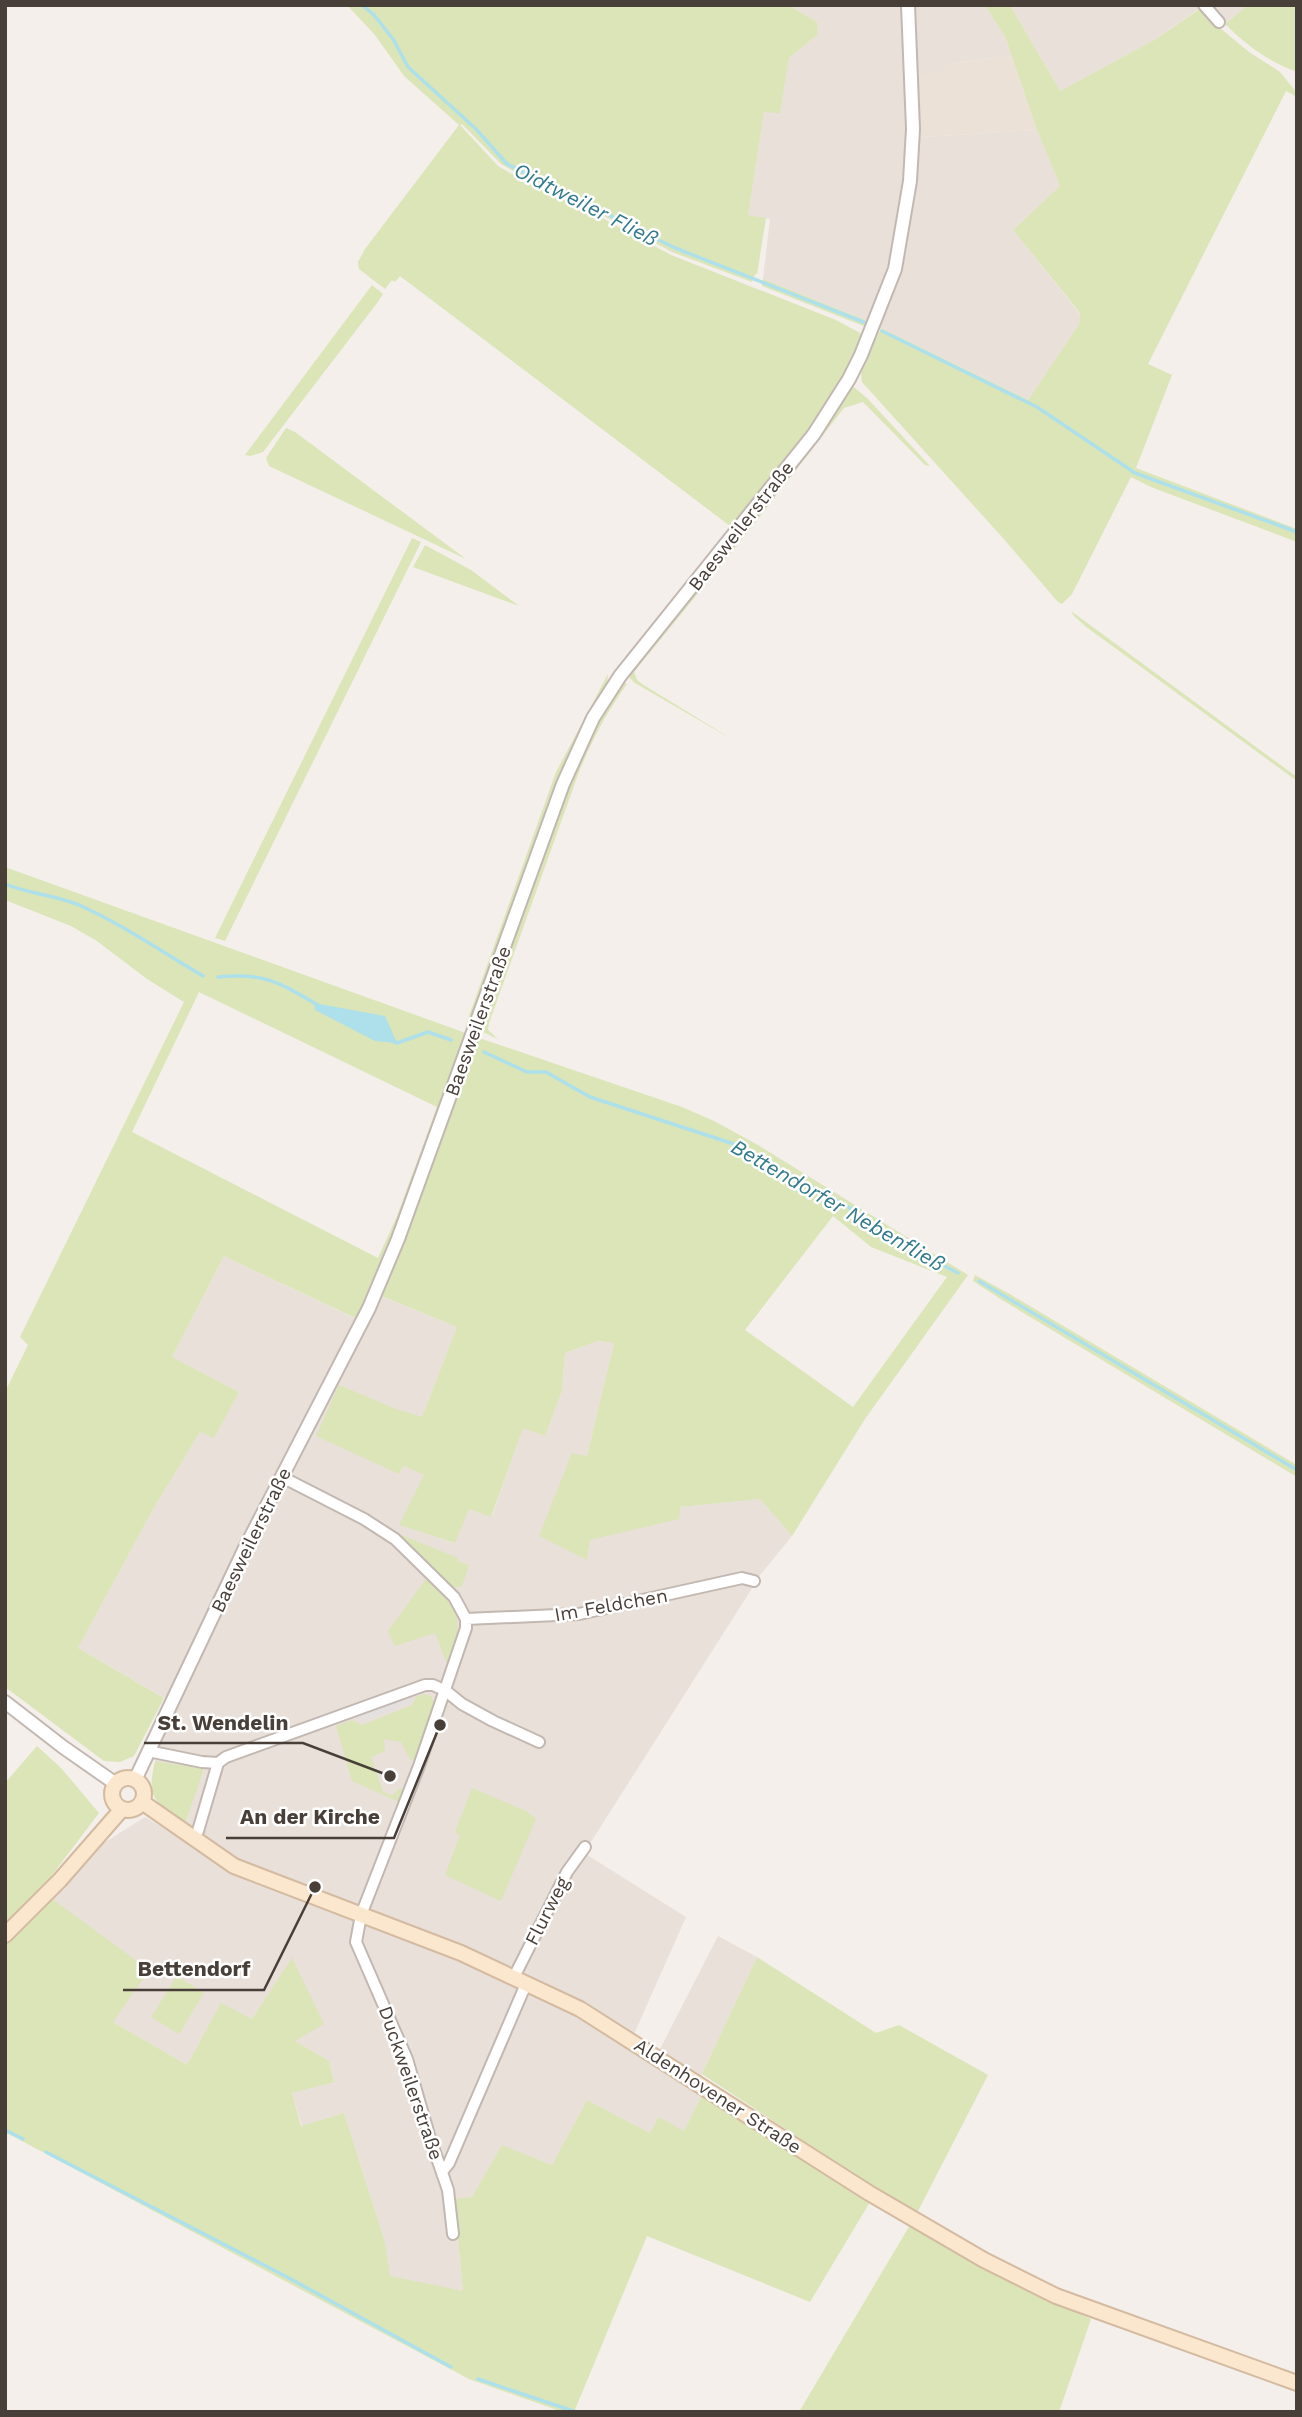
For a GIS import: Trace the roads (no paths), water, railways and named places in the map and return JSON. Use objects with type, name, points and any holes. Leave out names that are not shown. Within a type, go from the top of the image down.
[{"type":"main road","points":[[127,1778],[135,1780],[144,1790],[142,1802],[133,1810],[122,1809],[113,1798],[116,1784],[127,1778]]},
{"type":"main road","name":"Aldenhovener Straße","points":[[142,1802],[234,1866],[461,1953],[580,2009],[869,2193],[984,2260],[1056,2296],[1297,2383]]},
{"type":"main road","points":[[5,1935],[60,1880],[122,1809]]},
{"type":"street","name":"Baesweilerstraße","points":[[135,1780],[282,1477],[369,1308],[398,1239],[563,784],[593,718],[620,676],[814,434],[849,379],[871,332],[895,269],[910,181],[913,128],[908,5]]},
{"type":"street","points":[[1204,5],[1219,22]]},
{"type":"street","points":[[282,1477],[364,1519],[395,1539],[454,1597],[466,1619]]},
{"type":"street","name":"Im Feldchen","points":[[466,1619],[579,1614],[742,1578],[754,1581]]},
{"type":"street","name":"Duckweilerstraße","points":[[453,2234],[448,2190],[407,2059],[356,1942],[361,1915],[446,1691],[466,1628],[466,1619]]},
{"type":"street","points":[[192,1839],[198,1831],[218,1763],[226,1757],[425,1685],[433,1685],[446,1691],[462,1704],[493,1721],[539,1742]]},
{"type":"street","points":[[5,1702],[62,1747],[116,1784]]},
{"type":"street","points":[[148,1751],[218,1763]]},
{"type":"street","name":"Flurweg","points":[[520,1980],[567,1871],[585,1847]]},
{"type":"street","name":"Duckweilerstraße","points":[[442,2172],[449,2163],[520,1980]]},
{"type":"water","points":[[314,1003],[385,1016],[397,1043],[375,1041],[315,1010]]},
{"type":"waterway","name":"Oidtweiler Fließ","points":[[362,5],[374,15],[393,39],[408,67],[476,129],[507,164],[675,248],[866,323]]},
{"type":"waterway","name":"Oidtweiler Fließ","points":[[882,331],[1037,407],[1135,473],[1297,532]]},
{"type":"waterway","name":"Bettendorfer Nebenfließ","points":[[5,884],[79,905],[126,929],[203,976]]},
{"type":"waterway","name":"Bettendorfer Nebenfließ","points":[[218,977],[248,976],[271,981],[318,1005]]},
{"type":"waterway","name":"Bettendorfer Nebenfließ","points":[[394,1042],[428,1032],[451,1040]]},
{"type":"waterway","name":"Bettendorfer Nebenfließ","points":[[484,1052],[527,1072],[546,1072],[590,1097],[734,1144],[850,1208],[886,1236],[958,1273]]},
{"type":"waterway","name":"Bettendorfer Nebenfließ","points":[[979,1281],[1297,1470]]},
{"type":"waterway","points":[[5,2130],[23,2139]]},
{"type":"waterway","points":[[46,2152],[287,2277],[451,2367]]},
{"type":"waterway","points":[[478,2379],[576,2412]]},
{"type":"place","name":"An der Kirche","points":[[440,1725]]},
{"type":"place","name":"St. Wendelin","points":[[390,1776]]},
{"type":"place","name":"Bettendorf","points":[[315,1887]]}]
